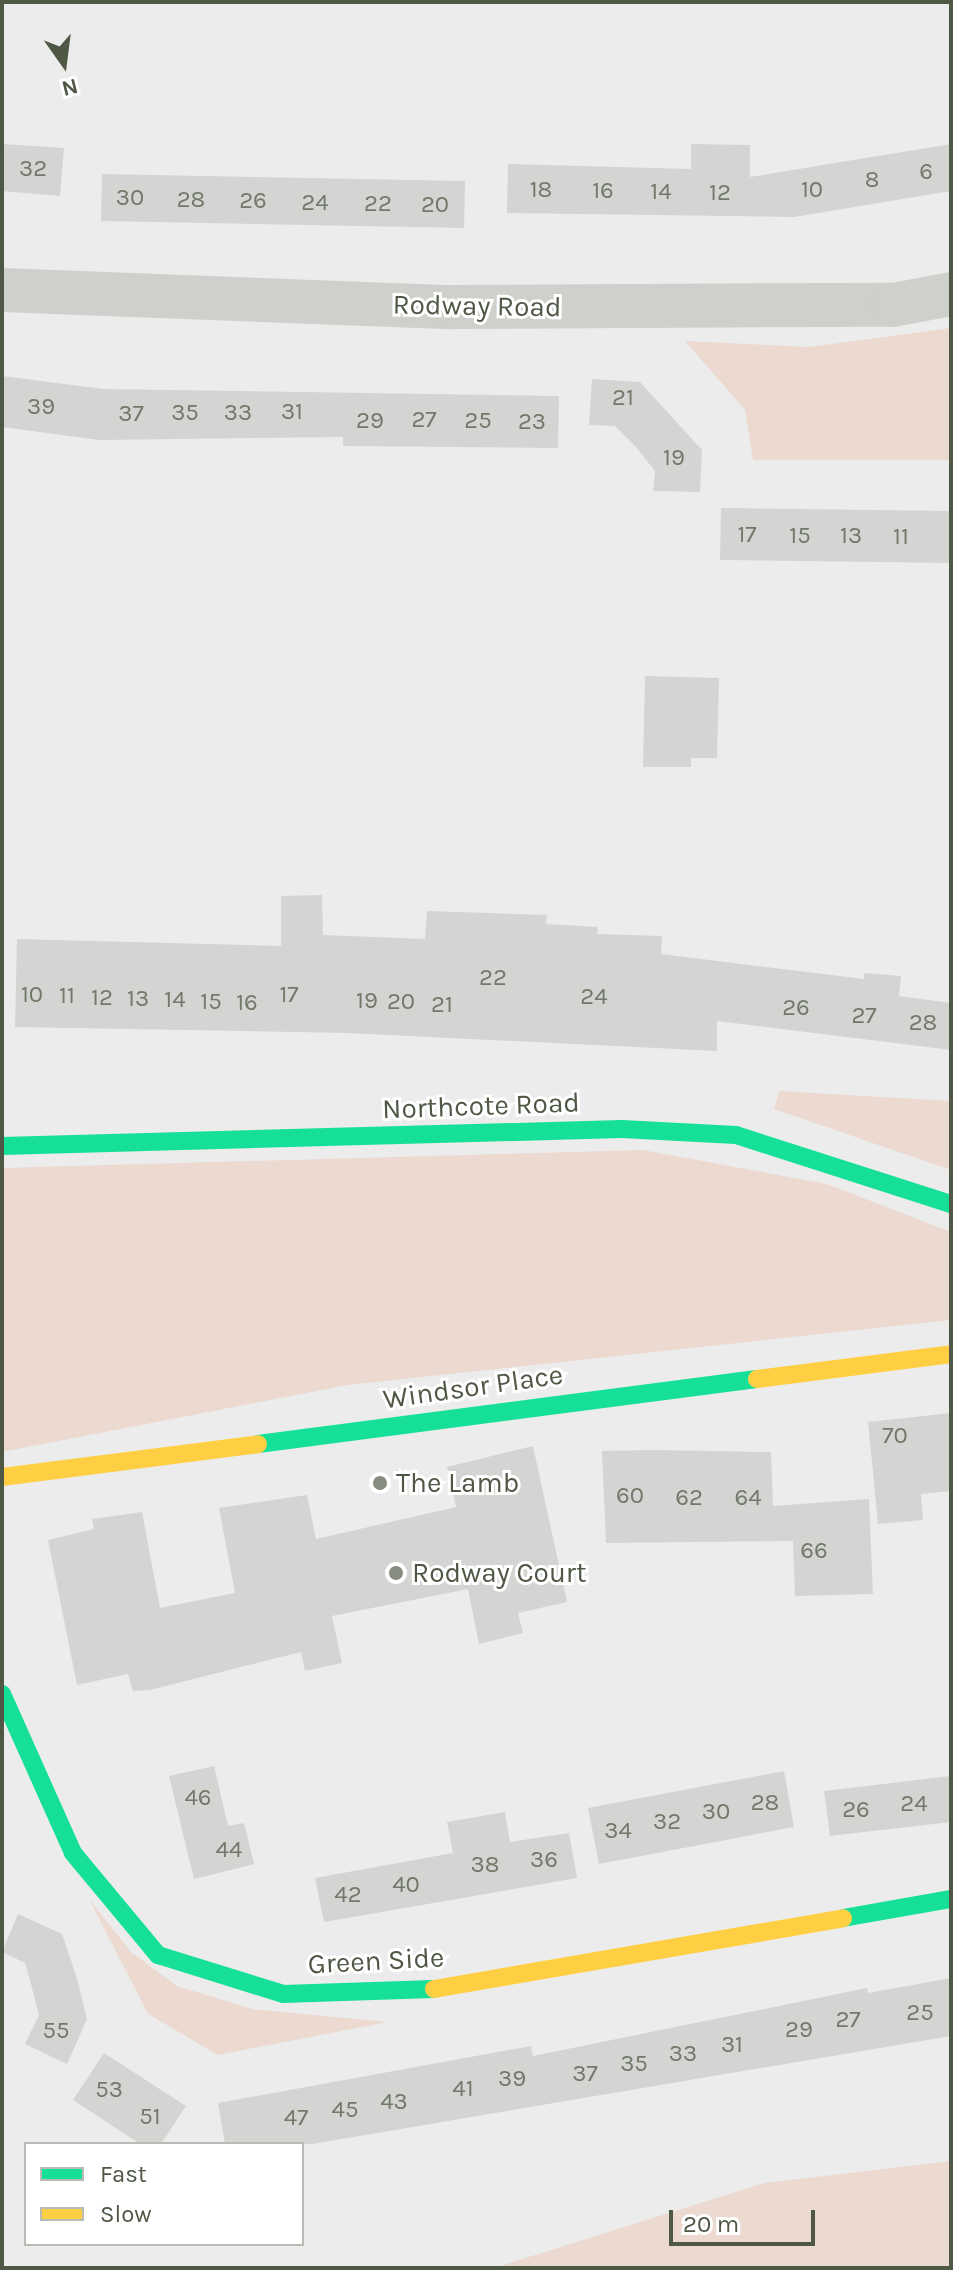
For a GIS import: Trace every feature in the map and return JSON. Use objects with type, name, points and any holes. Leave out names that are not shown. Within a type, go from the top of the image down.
[{"type":"street","name":"Rodway Road","points":[[2,290],[451,307],[893,305],[951,294]]},
{"type":"street","name":"Northcote Road","points":[[2,1146],[622,1129],[736,1135],[951,1204]]},
{"type":"street","name":"Windsor Place","points":[[2,1477],[951,1354]]},
{"type":"street","name":"Green Side","points":[[2,1694],[73,1853],[158,1955],[283,1994],[414,1992],[951,1899]]},
{"type":"shaded area","points":[[951,328],[951,460],[753,460],[745,410],[685,341],[809,347]]},
{"type":"shaded area","points":[[779,1091],[951,1101],[951,1170],[774,1109]]},
{"type":"shaded area","points":[[643,1150],[827,1184],[951,1232],[951,1320],[348,1385],[2,1452],[2,1168]]},
{"type":"shaded area","points":[[89,1899],[131,1952],[177,1986],[252,2009],[388,2022],[218,2055],[148,2014]]},
{"type":"shaded area","points":[[951,2161],[951,2268],[494,2268],[764,2183]]},
{"type":"building","points":[[2,144],[64,148],[60,196],[2,191]]},
{"type":"building","points":[[691,144],[750,145],[750,177],[951,144],[951,191],[794,217],[507,213],[508,164],[691,169]]},
{"type":"building","points":[[102,174],[465,181],[464,228],[101,221]]},
{"type":"building","points":[[2,376],[104,389],[559,396],[558,448],[343,446],[343,437],[99,440],[2,427]]},
{"type":"building","points":[[592,379],[640,382],[702,450],[700,492],[653,491],[655,471],[635,446],[615,426],[589,425]]},
{"type":"building","points":[[721,508],[951,511],[951,563],[720,560]]},
{"type":"building","points":[[645,676],[719,678],[717,758],[691,758],[691,767],[643,767]]},
{"type":"building","points":[[322,895],[323,935],[425,939],[427,911],[547,915],[546,924],[598,927],[597,934],[662,936],[661,954],[864,979],[864,973],[901,976],[899,996],[951,1003],[951,1050],[717,1021],[717,1051],[349,1033],[15,1027],[17,939],[281,946],[281,896]]},
{"type":"building","points":[[951,1413],[951,1491],[921,1494],[923,1520],[878,1524],[868,1422]]},
{"type":"building","name":"Rodway Court","points":[[533,1446],[567,1602],[518,1613],[523,1633],[479,1644],[468,1589],[332,1616],[342,1663],[305,1671],[301,1652],[150,1690],[133,1691],[128,1674],[77,1685],[48,1540],[94,1529],[92,1519],[142,1512],[160,1608],[235,1593],[219,1508],[307,1495],[316,1539],[456,1507],[447,1467]]},
{"type":"building","points":[[602,1451],[771,1452],[773,1506],[869,1499],[873,1594],[795,1596],[793,1541],[606,1543]]},
{"type":"building","points":[[214,1766],[228,1826],[244,1823],[254,1864],[194,1879],[169,1776]]},
{"type":"building","points":[[784,1771],[794,1827],[599,1864],[588,1808]]},
{"type":"building","points":[[951,1776],[951,1822],[830,1836],[824,1791]]},
{"type":"building","points":[[505,1812],[510,1842],[569,1833],[577,1878],[324,1922],[315,1878],[453,1853],[447,1822]]},
{"type":"building","points":[[18,1914],[62,1934],[76,1975],[87,2019],[67,2064],[25,2044],[39,2015],[25,1963],[2,1952]]},
{"type":"building","points":[[951,1978],[951,2036],[312,2144],[225,2142],[218,2103],[531,2046],[533,2056],[867,1988],[868,1993]]},
{"type":"building","points":[[104,2053],[186,2106],[162,2142],[137,2142],[73,2100]]},
{"type":"traffic: fast","points":[[2,1146],[622,1129],[736,1135],[951,1204]]},
{"type":"traffic: fast","points":[[258,1444],[757,1379]]},
{"type":"traffic: fast","points":[[2,1694],[73,1853],[158,1955],[283,1994],[434,1989]]},
{"type":"traffic: fast","points":[[843,1918],[951,1899]]},
{"type":"traffic: slow","points":[[757,1379],[951,1354]]},
{"type":"traffic: slow","points":[[2,1477],[258,1444]]},
{"type":"traffic: slow","points":[[434,1989],[843,1918]]},
{"type":"place","name":"The Lamb","points":[[380,1483]]},
{"type":"place","name":"Rodway Court","points":[[396,1573]]}]
